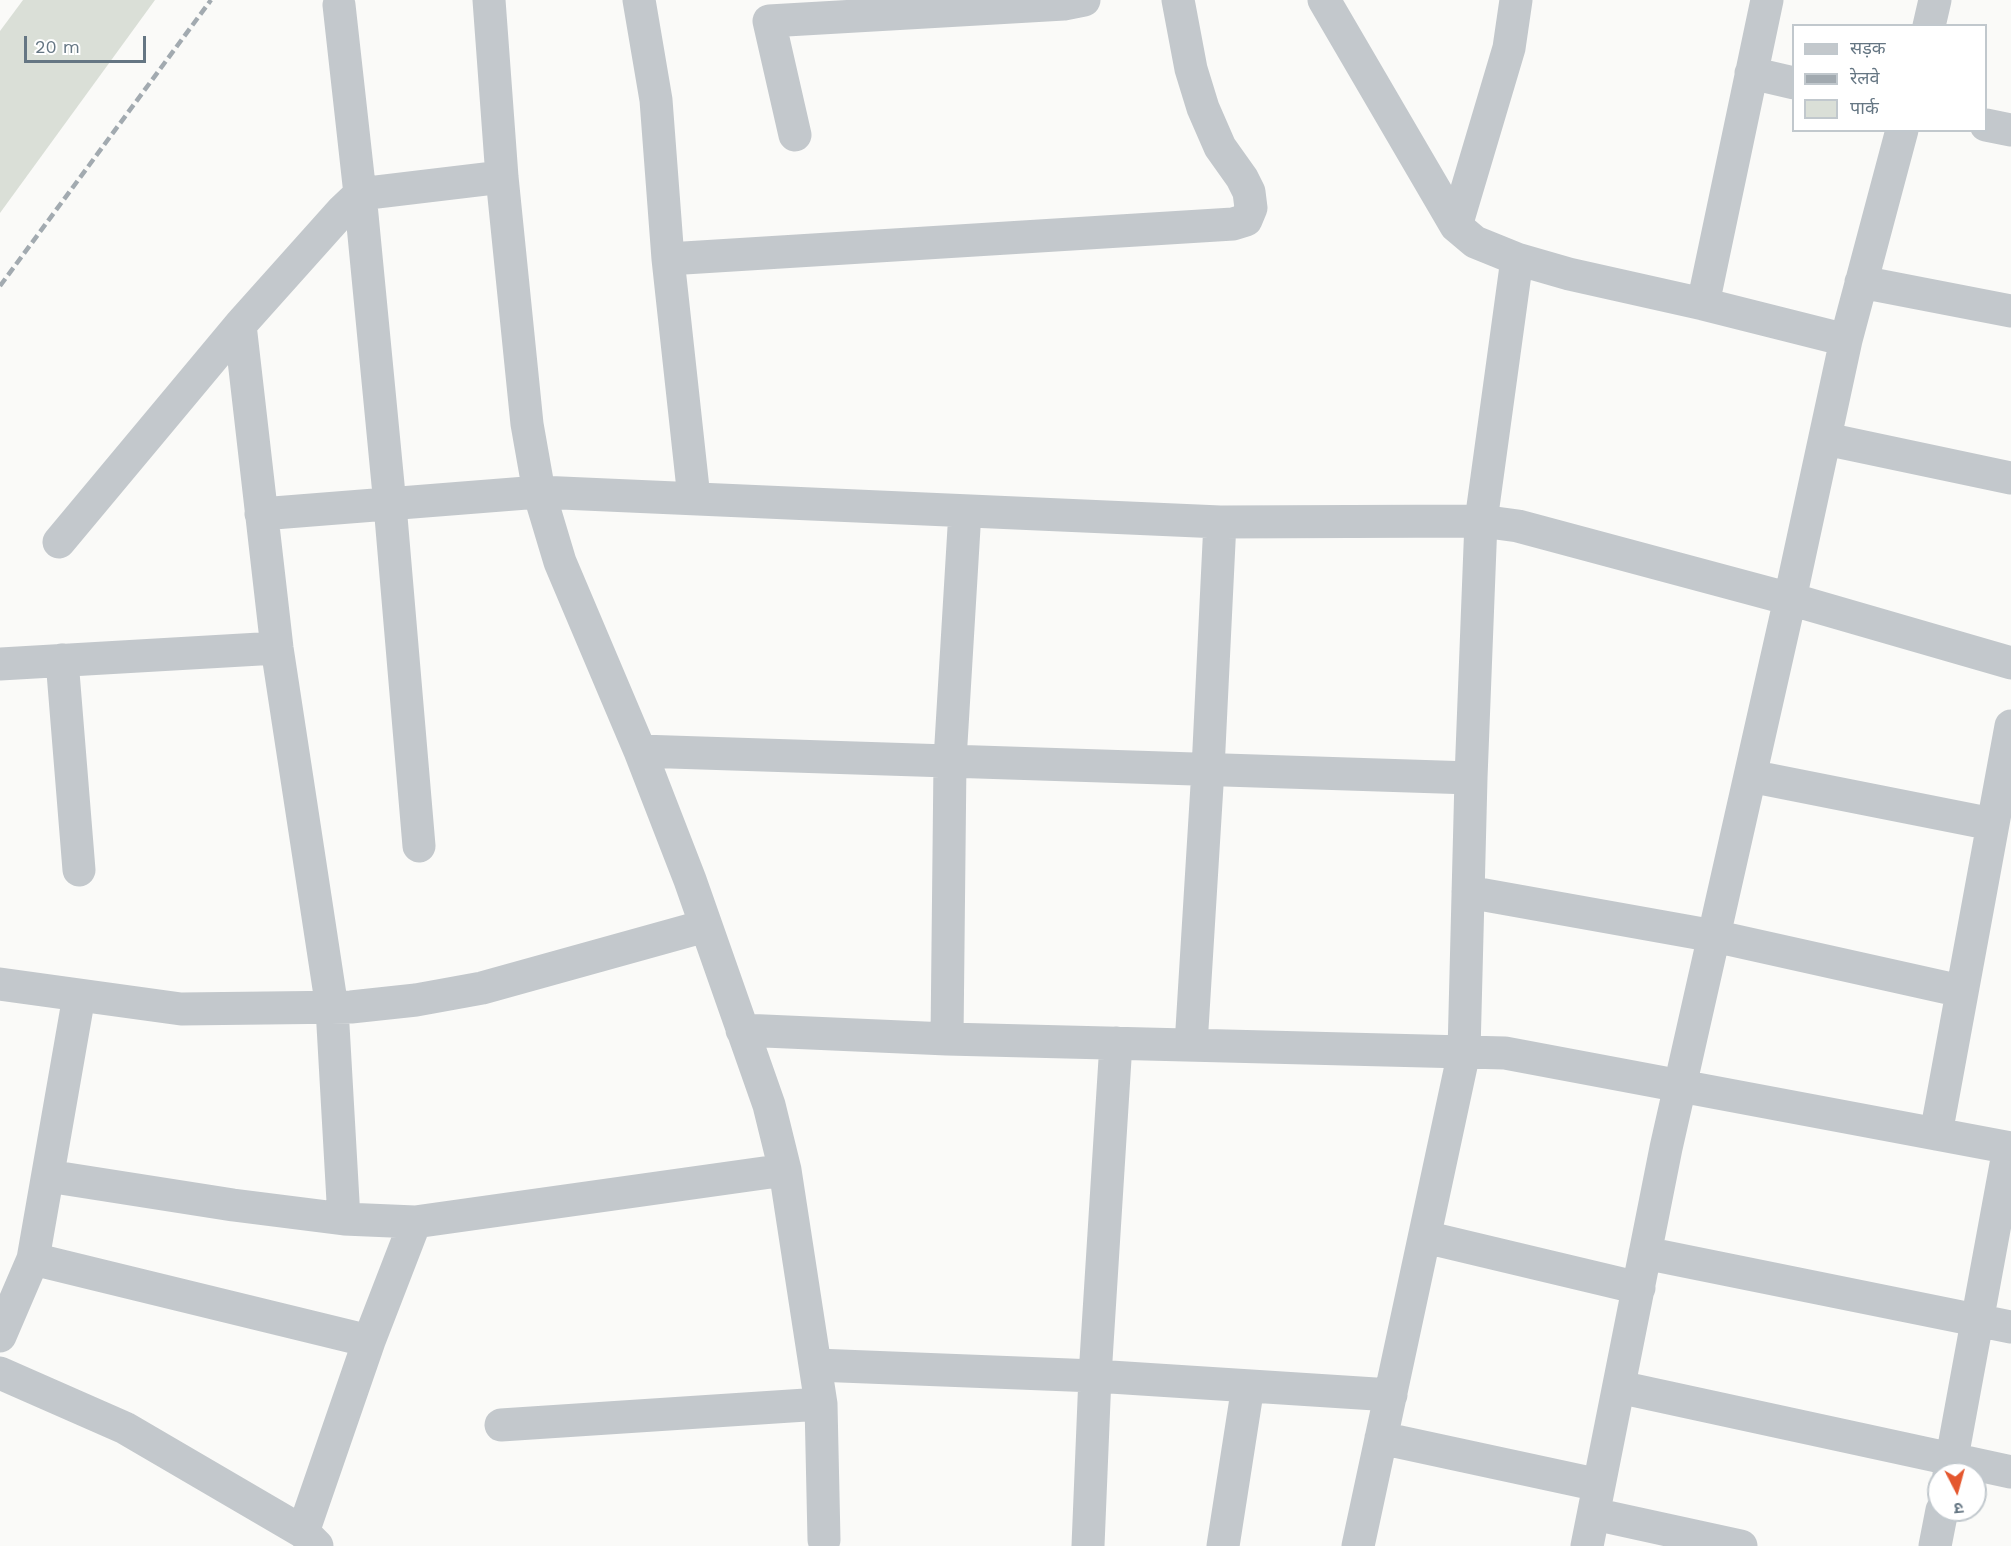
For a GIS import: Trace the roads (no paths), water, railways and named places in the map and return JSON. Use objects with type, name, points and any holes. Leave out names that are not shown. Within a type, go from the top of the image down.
[{"type":"street","points":[[489,0],[502,177],[526,424],[539,492],[560,562],[640,751],[690,880],[769,1105],[785,1170],[821,1404],[824,1540]]},
{"type":"street","points":[[639,0],[656,100],[668,259],[694,498]]},
{"type":"street","points":[[795,135],[766,10],[1064,4],[1084,0]]},
{"type":"street","points":[[668,259],[1233,224],[1246,220],[1251,208],[1249,192],[1220,147],[1203,108],[1191,69],[1178,0]]},
{"type":"street","points":[[1324,0],[1456,226],[1475,242],[1517,259],[1569,274],[1703,304],[1846,340]]},
{"type":"street","points":[[1456,226],[1509,48],[1516,0]]},
{"type":"street","points":[[1703,304],[1767,0]]},
{"type":"street","points":[[1929,24],[1935,0]]},
{"type":"street","points":[[339,5],[390,505],[419,846]]},
{"type":"street","points":[[1751,73],[1792,83]]},
{"type":"street","points":[[1987,125],[2011,130]]},
{"type":"street","points":[[1587,1546],[1645,1253],[1713,936],[1826,438],[1846,340],[1901,132]]},
{"type":"street","points":[[59,542],[240,325],[360,194],[502,177]]},
{"type":"street","points":[[1358,1546],[1464,1052],[1481,521],[1517,259]]},
{"type":"street","points":[[1861,282],[2011,311]]},
{"type":"street","points":[[240,325],[277,648],[332,1008],[344,1219]]},
{"type":"street","points":[[1826,438],[2011,478]]},
{"type":"street","points":[[261,514],[539,492],[1220,522],[1481,521],[1518,526],[1790,599],[2011,663]]},
{"type":"street","points":[[947,1039],[950,760],[965,511]]},
{"type":"street","points":[[1191,1045],[1220,522]]},
{"type":"street","points":[[0,664],[277,648]]},
{"type":"street","points":[[62,660],[78,870]]},
{"type":"street","points":[[1936,1134],[2011,726]]},
{"type":"street","points":[[640,751],[1471,778]]},
{"type":"street","points":[[1750,776],[1992,824]]},
{"type":"street","points":[[1468,892],[1713,936],[1961,991]]},
{"type":"street","points":[[0,984],[181,1009],[332,1008],[416,1000],[482,988],[705,926]]},
{"type":"street","points":[[0,1336],[33,1259],[79,996]]},
{"type":"street","points":[[742,1030],[947,1039],[1505,1053],[2010,1148],[1951,1462]]},
{"type":"street","points":[[1088,1546],[1095,1376],[1116,1043]]},
{"type":"street","points":[[48,1176],[233,1205],[344,1219],[415,1222],[785,1170]]},
{"type":"street","points":[[0,1373],[125,1428],[310,1539],[369,1341],[415,1222]]},
{"type":"street","points":[[1425,1237],[1638,1288]]},
{"type":"street","points":[[1645,1253],[2011,1327]]},
{"type":"street","points":[[33,1259],[369,1341]]},
{"type":"street","points":[[816,1365],[1095,1376],[1391,1395]]},
{"type":"street","points":[[1223,1546],[1248,1386]]},
{"type":"street","points":[[1619,1387],[1933,1462]]},
{"type":"street","points":[[501,1425],[821,1404]]},
{"type":"street","points":[[1381,1438],[1597,1500],[1742,1546]]},
{"type":"street","points":[[1987,1470],[2011,1472]]},
{"type":"street","points":[[1935,1546],[1940,1522]]},
{"type":"railway","points":[[0,286],[211,0]]}]
